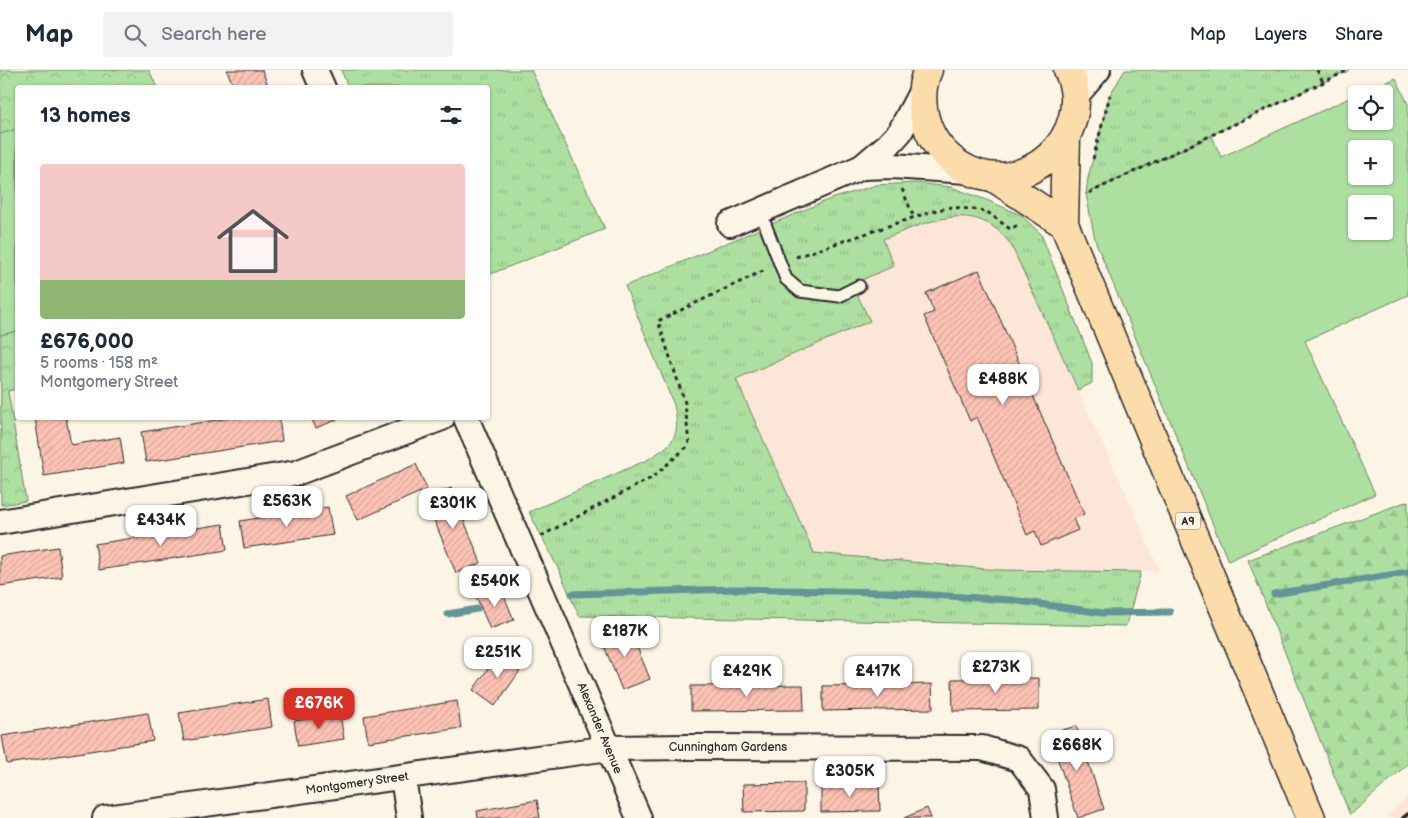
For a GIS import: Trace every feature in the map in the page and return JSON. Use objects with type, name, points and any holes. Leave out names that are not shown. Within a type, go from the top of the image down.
[{"type":"main road","points":[[980,174],[1015,176],[1036,168],[1053,154],[1066,136],[1074,118],[1075,98],[1072,78],[1068,70]]},
{"type":"main road","points":[[925,80],[923,114],[931,138],[946,157],[980,174],[1064,224]]},
{"type":"main road","name":"A9","points":[[1066,136],[1064,224],[1311,818]]},
{"type":"street","points":[[315,70],[322,85]]},
{"type":"street","points":[[1075,98],[1098,70]]},
{"type":"street","points":[[730,224],[862,166],[888,145],[900,132],[925,80]]},
{"type":"street","points":[[862,166],[892,166],[980,174]]},
{"type":"street","points":[[0,522],[296,473],[437,420]]},
{"type":"street","name":"Alexander Avenue","points":[[467,420],[639,818]]},
{"type":"street","name":"Montgomery Street","points":[[105,818],[609,748]]},
{"type":"street","name":"Cunningham Gardens","points":[[609,748],[982,748],[1019,759],[1042,789],[1046,818]]},
{"type":"street","points":[[403,777],[409,818]]},
{"type":"lane","points":[[760,211],[786,278],[800,291],[839,296],[859,286]]},
{"type":"path","points":[[1317,70],[1323,82]]},
{"type":"path","points":[[1087,186],[1086,194],[1349,70]]},
{"type":"path","points":[[1093,160],[1109,96],[1113,89]]},
{"type":"path","points":[[521,546],[653,477],[689,445],[686,404],[658,321],[780,262],[914,218]]},
{"type":"shaded area","points":[[957,215],[974,218],[990,224],[1003,234],[1011,245],[1133,509],[1159,570],[1141,572],[998,570],[814,553],[736,378],[870,321],[852,284],[883,239],[936,219]]},
{"type":"shaded area","points":[[1408,797],[1408,818],[1385,818]]},
{"type":"green space","points":[[0,70],[149,70],[156,85],[15,85],[15,390],[8,391],[26,501],[1,505]]},
{"type":"green space","points":[[341,70],[531,70],[605,229],[490,274],[490,85],[347,85]]},
{"type":"green space","points":[[1125,70],[1349,70],[1086,194],[1088,178],[1109,96]]},
{"type":"green space","points":[[1396,78],[1408,104],[1408,295],[1305,341],[1375,494],[1228,561],[1095,240],[1086,194],[1212,136],[1221,157],[1348,99],[1348,130],[1393,130],[1393,85],[1380,85]]},
{"type":"green space","points":[[15,130],[15,331],[0,335],[0,134]]},
{"type":"green space","points":[[915,183],[951,187],[989,201],[1021,215],[1041,234],[1092,363],[1092,383],[1078,390],[1011,245],[997,230],[983,221],[967,217],[951,217],[917,226],[883,239],[894,266],[852,284],[870,321],[736,379],[814,553],[998,570],[1141,572],[1126,626],[579,616],[559,570],[529,512],[647,460],[669,444],[676,432],[677,425],[674,405],[625,286],[828,200],[876,185]]},
{"type":"green space","points":[[1408,501],[1408,764],[1350,815],[1248,560]]},
{"type":"building","points":[[227,70],[262,70],[268,85],[233,85]]},
{"type":"building","points":[[979,270],[1084,514],[1073,519],[1078,530],[1041,546],[1035,531],[1027,535],[977,417],[970,421],[924,316],[934,312],[926,293]]},
{"type":"building","points":[[35,420],[66,420],[71,445],[120,437],[124,463],[44,476]]},
{"type":"building","points":[[217,420],[279,420],[282,441],[146,462],[141,432]]},
{"type":"building","points":[[312,420],[336,420],[316,428]]},
{"type":"building","points":[[416,464],[427,489],[358,520],[346,496]]},
{"type":"building","points":[[451,488],[481,563],[456,573],[425,498]]},
{"type":"building","points":[[328,507],[333,535],[244,548],[240,521]]},
{"type":"building","points":[[223,524],[227,550],[99,570],[95,544]]},
{"type":"building","points":[[58,547],[62,577],[0,586],[0,556]]},
{"type":"building","points":[[500,586],[514,620],[490,629],[476,596]]},
{"type":"building","points":[[628,625],[650,679],[622,690],[600,636]]},
{"type":"building","points":[[500,652],[522,668],[495,706],[473,690]]},
{"type":"building","points":[[1039,678],[1039,710],[953,711],[952,679]]},
{"type":"building","points":[[932,684],[933,709],[823,711],[823,686]]},
{"type":"building","points":[[803,685],[804,710],[691,711],[691,686]]},
{"type":"building","points":[[268,699],[272,727],[184,741],[179,713]]},
{"type":"building","points":[[457,701],[461,728],[368,742],[364,716]]},
{"type":"building","points":[[148,713],[153,741],[7,764],[2,736]]},
{"type":"building","points":[[340,714],[344,739],[298,746],[294,721]]},
{"type":"building","points":[[1076,726],[1104,809],[1078,818],[1049,734]]},
{"type":"building","points":[[804,783],[804,811],[744,812],[743,784]]},
{"type":"building","points":[[821,784],[879,784],[880,811],[821,812]]},
{"type":"building","points":[[537,800],[540,818],[478,818],[477,811]]},
{"type":"building","points":[[927,808],[931,818],[904,818]]},
{"type":"waterway","points":[[1274,594],[1408,572]]},
{"type":"waterway","points":[[572,594],[735,589],[884,592],[1011,600],[1103,613],[1170,612]]},
{"type":"waterway","points":[[448,614],[477,609]]},
{"type":"railway","points":[[1403,818],[1408,814]]}]
